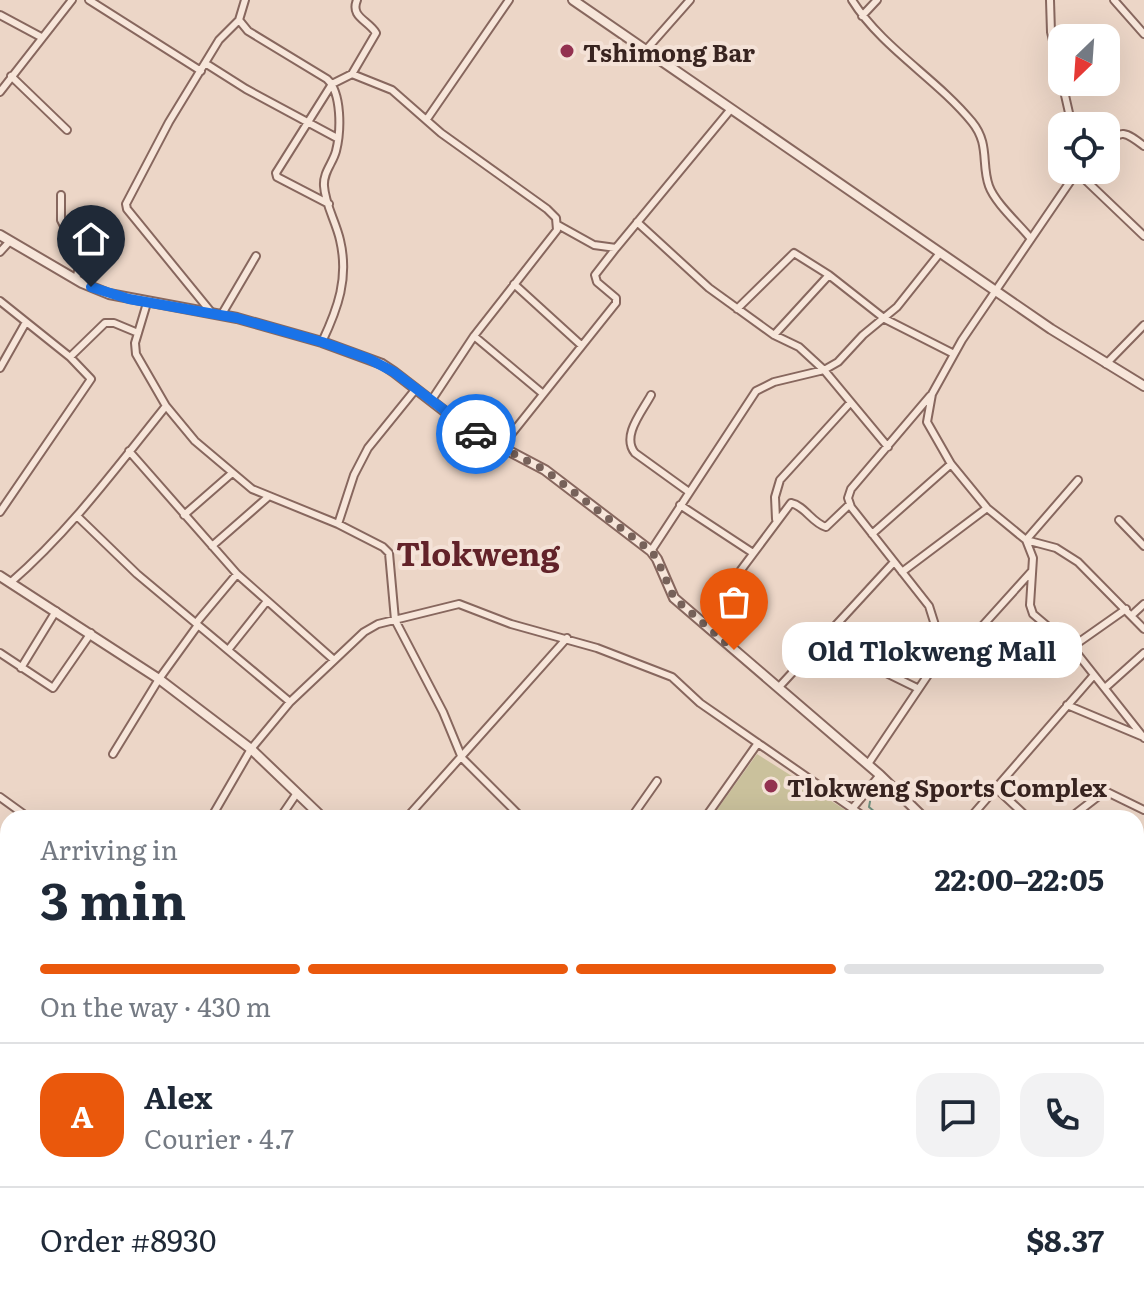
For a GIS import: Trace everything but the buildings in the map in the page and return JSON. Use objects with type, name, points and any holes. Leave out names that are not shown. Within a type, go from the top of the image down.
[{"type":"street","points":[[0,92],[72,0]]},
{"type":"street","points":[[89,0],[201,71]]},
{"type":"street","points":[[211,312],[126,204],[169,122],[219,40],[239,20],[245,0]]},
{"type":"street","points":[[329,204],[276,175],[332,84],[352,74],[376,33],[355,13],[357,0]]},
{"type":"street","points":[[427,119],[509,0]]},
{"type":"street","points":[[573,0],[995,291],[1144,386]]},
{"type":"street","points":[[645,51],[690,0]]},
{"type":"street","points":[[852,0],[862,16],[972,123],[984,147],[990,189],[1031,239]]},
{"type":"street","points":[[862,16],[877,0]]},
{"type":"street","points":[[1050,0],[1051,24]]},
{"type":"street","points":[[1114,0],[1144,34]]},
{"type":"street","points":[[0,15],[41,37]]},
{"type":"street","points":[[1137,26],[1144,19]]},
{"type":"street","points":[[239,20],[248,31],[332,84],[337,98],[337,138],[324,185],[344,264],[338,307],[322,342]]},
{"type":"street","points":[[205,63],[337,138]]},
{"type":"street","points":[[352,74],[392,90],[448,138],[547,209],[558,225],[474,336],[431,401]]},
{"type":"street","points":[[11,76],[67,130]]},
{"type":"street","points":[[501,447],[616,303],[616,298],[597,282],[595,275],[731,109]]},
{"type":"street","points":[[1120,134],[1132,137],[1144,146]]},
{"type":"street","points":[[946,660],[929,606],[850,504],[849,493],[932,394],[995,291],[1071,184]]},
{"type":"street","points":[[1090,184],[1144,236]]},
{"type":"street","points":[[61,195],[61,220],[81,260],[76,279]]},
{"type":"street","points":[[637,222],[673,257],[737,309],[774,335],[799,347],[824,370],[888,447]]},
{"type":"street","points":[[558,225],[594,245],[616,248]]},
{"type":"street","points":[[0,235],[76,279],[109,294],[222,314],[322,342],[382,364],[469,430],[545,470],[651,551],[674,598],[868,764],[916,810]]},
{"type":"street","points":[[0,252],[10,241]]},
{"type":"street","points":[[737,309],[794,253],[829,275],[885,319],[954,354]]},
{"type":"street","points":[[651,551],[756,391],[774,382],[824,370],[838,362],[863,335],[885,319],[940,253]]},
{"type":"street","points":[[222,314],[256,256]]},
{"type":"street","points":[[774,335],[829,275]]},
{"type":"street","points":[[514,284],[581,345]]},
{"type":"street","points":[[0,301],[90,376],[90,381],[0,512]]},
{"type":"street","points":[[147,303],[135,343],[136,354],[166,406],[195,441],[231,474],[268,497],[338,524],[389,553],[395,620],[443,712],[462,758],[514,810]]},
{"type":"street","points":[[0,368],[26,322]]},
{"type":"street","points":[[70,357],[105,323],[114,323],[138,333]]},
{"type":"street","points":[[1106,364],[1144,325]]},
{"type":"street","points":[[474,336],[542,393]]},
{"type":"street","points":[[338,524],[354,475],[368,448],[415,390]]},
{"type":"street","points":[[932,394],[927,411],[928,427],[951,464],[987,508],[1026,540],[1062,551],[1078,562],[1144,629]]},
{"type":"street","points":[[651,395],[629,436],[630,446],[635,453],[689,492]]},
{"type":"street","points":[[776,520],[775,497],[780,480],[850,403]]},
{"type":"street","points":[[10,583],[40,558],[166,406]]},
{"type":"street","points":[[129,451],[237,574],[334,660]]},
{"type":"street","points":[[872,534],[951,464]]},
{"type":"street","points":[[184,515],[231,474]]},
{"type":"street","points":[[1026,540],[1078,480]]},
{"type":"street","points":[[212,546],[268,497]]},
{"type":"street","points":[[729,586],[776,520],[793,503],[819,525],[828,527],[850,504]]},
{"type":"street","points":[[680,505],[753,553]]},
{"type":"street","points":[[902,572],[987,508]]},
{"type":"street","points":[[77,516],[137,574],[290,702]]},
{"type":"street","points":[[1119,520],[1144,546]]},
{"type":"street","points":[[1026,540],[1033,558],[1031,611],[1072,647],[1144,738]]},
{"type":"street","points":[[779,687],[894,562]]},
{"type":"street","points":[[868,764],[917,688],[976,633],[1031,572]]},
{"type":"street","points":[[113,754],[159,679],[237,574]]},
{"type":"street","points":[[0,576],[159,679],[251,749],[315,810]]},
{"type":"street","points":[[228,650],[267,601]]},
{"type":"street","points":[[216,810],[251,749],[290,702],[364,632],[378,624],[459,604],[511,624],[567,638],[672,677],[700,703],[852,809],[880,775]]},
{"type":"street","points":[[1132,615],[1144,604]]},
{"type":"street","points":[[1072,647],[1126,609]]},
{"type":"street","points":[[21,668],[56,611]]},
{"type":"street","points":[[0,653],[49,687],[54,687],[91,633]]},
{"type":"street","points":[[414,810],[567,638]]},
{"type":"street","points":[[821,641],[917,688]]},
{"type":"street","points":[[1105,688],[1144,653]]},
{"type":"street","points":[[976,810],[1094,675]]},
{"type":"street","points":[[1067,705],[1144,738]]},
{"type":"street","points":[[711,810],[758,743]]},
{"type":"street","points":[[637,810],[657,781]]},
{"type":"street","points":[[995,787],[1019,810]]},
{"type":"street","points":[[1080,810],[1105,791],[1144,810]]},
{"type":"street","points":[[285,810],[297,793]]},
{"type":"street","points":[[0,797],[18,810]]},
{"type":"shaded area","name":"Tlokweng Sports Complex","points":[[757,754],[845,810],[717,810]]},
{"type":"waterway","points":[[873,810],[869,807],[871,796],[880,786]]},
{"type":"way so far","points":[[476,434],[545,470],[651,551],[674,598],[734,650]]},
{"type":"place","name":"Tshimong Bar","points":[[567,51]]},
{"type":"place","name":"Old Tlokweng Mall","points":[[734,650]]},
{"type":"place","name":"Tlokweng Sports Complex","points":[[771,786]]},
{"type":"district","name":"Tlokweng","points":[[478,552]]},
{"type":"route","points":[[91,287],[157,305],[237,318],[369,359],[394,372],[476,434]]}]
